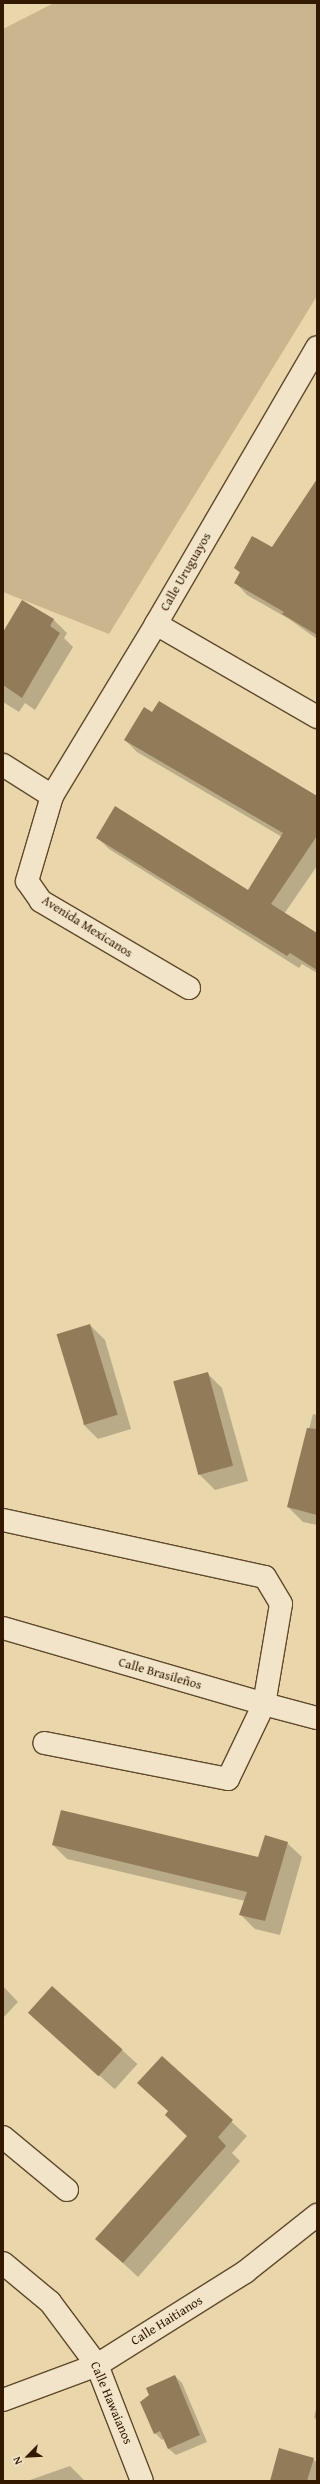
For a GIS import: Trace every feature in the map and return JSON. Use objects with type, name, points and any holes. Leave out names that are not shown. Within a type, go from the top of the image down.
[{"type":"street","name":"Calle Uruguayos","points":[[52,796],[156,624],[317,347]]},
{"type":"street","points":[[156,624],[317,717]]},
{"type":"street","points":[[3,765],[52,796]]},
{"type":"street","name":"Avenida Mexicanos","points":[[52,796],[27,881],[41,901],[188,988]]},
{"type":"street","points":[[3,1520],[265,1577],[281,1604],[264,1704],[228,1779],[44,1743]]},
{"type":"street","name":"Calle Brasileños","points":[[3,1628],[317,1718]]},
{"type":"street","points":[[3,2137],[67,2190]]},
{"type":"street","name":"Calle Haitianos","points":[[3,2400],[97,2365],[245,2272],[317,2215]]},
{"type":"street","name":"Calle Hawaianos","points":[[3,2263],[50,2302],[97,2365],[142,2481]]},
{"type":"shaded area","points":[[54,3],[317,3],[317,296],[109,634],[3,592],[3,29]]},
{"type":"building","points":[[317,479],[317,635],[282,614],[284,612],[234,583],[240,572],[234,568],[252,536],[272,547]]},
{"type":"building","points":[[22,600],[54,619],[50,626],[60,633],[22,698],[3,685],[3,632]]},
{"type":"building","points":[[159,701],[317,796],[317,836],[271,904],[317,933],[317,970],[290,953],[287,956],[96,838],[115,806],[248,890],[283,833],[124,740],[144,707],[152,712]]},
{"type":"building","points":[[90,1324],[118,1415],[84,1425],[57,1334]]},
{"type":"building","points":[[208,1372],[233,1466],[198,1475],[173,1381]]},
{"type":"building","points":[[307,1428],[317,1429],[317,1515],[287,1507]]},
{"type":"building","points":[[61,1810],[258,1857],[265,1835],[288,1842],[265,1921],[239,1915],[247,1892],[52,1845]]},
{"type":"building","points":[[52,1986],[123,2050],[99,2076],[28,2013]]},
{"type":"building","points":[[162,2056],[233,2120],[218,2137],[226,2146],[123,2263],[95,2239],[187,2136],[165,2115],[168,2111],[137,2083]]},
{"type":"building","points":[[175,2375],[200,2435],[168,2449],[160,2431],[154,2434],[140,2402],[149,2395],[146,2388]]},
{"type":"building","points":[[279,2448],[314,2458],[307,2481],[270,2481]]}]
